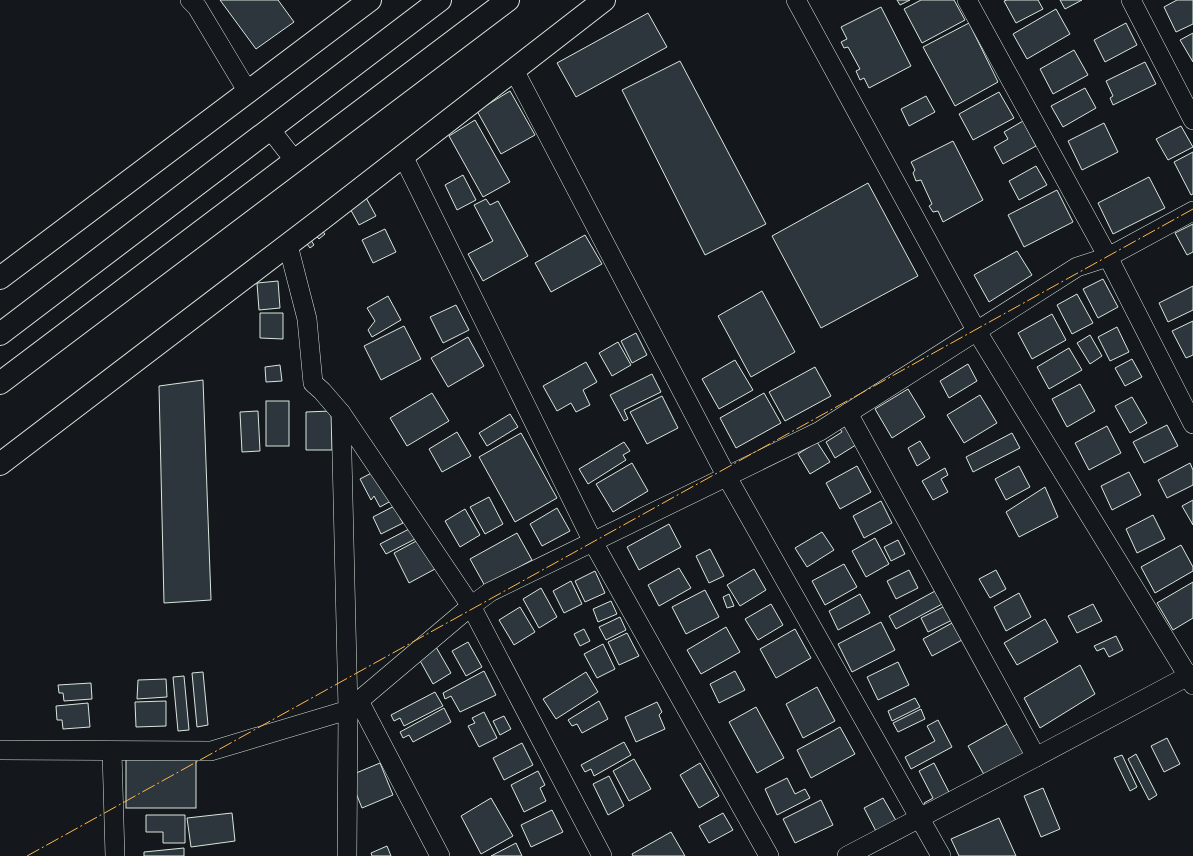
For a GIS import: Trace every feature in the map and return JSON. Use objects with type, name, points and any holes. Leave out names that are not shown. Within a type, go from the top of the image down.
[{"type":"main road","points":[[0,278],[370,0]]},
{"type":"main road","points":[[0,334],[440,0]]},
{"type":"main road","points":[[0,384],[508,0]]},
{"type":"main road","points":[[0,464],[288,245],[604,0]]},
{"type":"street","points":[[190,0],[197,7],[248,92]]},
{"type":"street","points":[[796,0],[976,330],[1192,678],[846,856]]},
{"type":"street","points":[[967,0],[1108,257],[1193,424]]},
{"type":"street","points":[[1131,0],[1193,120]]},
{"type":"street","points":[[514,70],[727,477],[941,856]]},
{"type":"street","points":[[270,130],[295,160]]},
{"type":"street","points":[[403,156],[593,542],[769,856]]},
{"type":"street","points":[[0,750],[211,752],[354,706],[471,606],[490,592],[820,431],[976,330],[1077,267],[1108,257],[1193,211]]},
{"type":"street","points":[[288,245],[307,319],[313,383],[322,391],[340,413],[471,606],[602,856]]},
{"type":"street","points":[[340,413],[354,706],[347,856]]},
{"type":"street","points":[[848,413],[1036,757]]},
{"type":"street","points":[[354,706],[440,856]]},
{"type":"street","points":[[112,752],[115,856]]},
{"type":"building","points":[[220,0],[278,0],[294,22],[256,49]]},
{"type":"building","points":[[897,0],[910,0],[900,5]]},
{"type":"building","points":[[921,0],[954,0],[965,20],[922,43],[904,9]]},
{"type":"building","points":[[1038,0],[1043,9],[1016,23],[1004,1]]},
{"type":"building","points":[[1060,0],[1082,0],[1065,9]]},
{"type":"building","points":[[1177,0],[1193,0],[1193,24],[1176,32],[1164,7]]},
{"type":"building","points":[[881,7],[911,66],[869,88],[864,78],[860,80],[856,71],[860,69],[848,47],[844,48],[841,42],[847,39],[841,27]]},
{"type":"building","points":[[1056,9],[1070,34],[1027,59],[1013,34]]},
{"type":"building","points":[[648,13],[667,47],[576,97],[557,63]]},
{"type":"building","points":[[969,23],[998,82],[955,106],[923,47]]},
{"type":"building","points":[[1126,23],[1137,45],[1105,62],[1094,40]]},
{"type":"building","points":[[1193,33],[1193,62],[1180,40]]},
{"type":"building","points":[[1074,50],[1088,75],[1053,94],[1040,69]]},
{"type":"building","points":[[680,61],[766,224],[705,255],[622,90]]},
{"type":"building","points":[[1145,62],[1156,84],[1113,105],[1110,98],[1113,96],[1106,81]]},
{"type":"building","points":[[1085,88],[1096,108],[1063,127],[1051,106]]},
{"type":"building","points":[[510,91],[535,135],[501,154],[477,111]]},
{"type":"building","points":[[999,92],[1014,118],[973,140],[959,114]]},
{"type":"building","points":[[926,96],[935,112],[909,126],[901,109]]},
{"type":"building","points":[[475,120],[510,182],[483,197],[449,136]]},
{"type":"building","points":[[1023,121],[1036,146],[1003,164],[994,147],[1008,139],[1004,132]]},
{"type":"building","points":[[1104,123],[1118,152],[1082,170],[1068,141]]},
{"type":"building","points":[[1181,126],[1193,147],[1168,160],[1156,139]]},
{"type":"building","points":[[953,141],[983,200],[943,222],[938,211],[933,212],[929,206],[932,204],[921,180],[916,181],[913,173],[915,170],[911,162]]},
{"type":"building","points":[[1193,152],[1193,194],[1191,195],[1174,162]]},
{"type":"building","points":[[1036,166],[1047,185],[1019,200],[1009,181]]},
{"type":"building","points":[[463,175],[476,200],[457,210],[445,185]]},
{"type":"building","points":[[1149,177],[1165,208],[1113,234],[1098,203]]},
{"type":"building","points":[[868,183],[918,276],[821,328],[772,236]]},
{"type":"building","points":[[1057,190],[1073,222],[1024,247],[1008,215]]},
{"type":"building","points":[[364,194],[376,216],[359,225],[347,203]]},
{"type":"building","points":[[486,199],[490,205],[498,201],[528,256],[483,281],[468,254],[493,241],[474,205]]},
{"type":"building","points":[[1193,224],[1193,252],[1187,255],[1175,233]]},
{"type":"building","points":[[319,227],[325,234],[319,239],[313,232]]},
{"type":"building","points":[[385,229],[396,252],[373,263],[362,240]]},
{"type":"building","points":[[585,235],[602,264],[551,292],[535,263]]},
{"type":"building","points":[[309,237],[314,245],[310,248],[304,240]]},
{"type":"building","points":[[1017,251],[1032,275],[989,302],[974,275]]},
{"type":"building","points":[[1103,279],[1118,307],[1098,318],[1083,289]]},
{"type":"building","points":[[278,281],[280,308],[259,310],[257,283]]},
{"type":"building","points":[[1193,286],[1193,310],[1168,322],[1159,303]]},
{"type":"building","points":[[762,291],[795,352],[751,377],[718,316]]},
{"type":"building","points":[[1077,294],[1093,323],[1072,334],[1057,305]]},
{"type":"building","points":[[388,296],[401,320],[372,337],[368,330],[375,321],[367,308]]},
{"type":"building","points":[[456,305],[469,330],[443,343],[430,317]]},
{"type":"building","points":[[260,313],[283,313],[283,339],[260,338]]},
{"type":"building","points":[[1052,314],[1066,340],[1032,359],[1018,333]]},
{"type":"building","points":[[1193,321],[1193,355],[1186,358],[1172,331]]},
{"type":"building","points":[[404,326],[421,359],[381,380],[364,346]]},
{"type":"building","points":[[1117,327],[1129,352],[1110,361],[1098,337]]},
{"type":"building","points":[[636,333],[647,355],[632,363],[621,341]]},
{"type":"building","points":[[1090,335],[1102,356],[1090,364],[1077,343]]},
{"type":"building","points":[[468,337],[484,366],[448,387],[431,358]]},
{"type":"building","points":[[618,342],[631,365],[612,376],[599,353]]},
{"type":"building","points":[[1069,348],[1082,370],[1049,389],[1037,367]]},
{"type":"building","points":[[1132,359],[1142,377],[1125,386],[1115,368]]},
{"type":"building","points":[[735,360],[753,390],[719,409],[702,379]]},
{"type":"building","points":[[586,362],[597,382],[583,390],[590,405],[576,412],[571,403],[557,411],[543,386]]},
{"type":"building","points":[[968,364],[977,381],[949,398],[940,381]]},
{"type":"building","points":[[280,365],[282,381],[266,382],[265,367]]},
{"type":"building","points":[[815,367],[831,396],[785,421],[769,392]]},
{"type":"building","points":[[652,374],[661,392],[624,410],[628,419],[624,421],[610,395]]},
{"type":"building","points":[[203,380],[211,600],[164,603],[159,386]]},
{"type":"building","points":[[1080,384],[1095,411],[1067,427],[1052,399]]},
{"type":"building","points":[[908,389],[925,417],[892,438],[875,409]]},
{"type":"building","points":[[432,393],[449,421],[407,446],[390,418]]},
{"type":"building","points":[[764,393],[781,423],[736,448],[720,418]]},
{"type":"building","points":[[980,395],[997,423],[964,443],[947,415]]},
{"type":"building","points":[[662,396],[678,428],[647,444],[630,412]]},
{"type":"building","points":[[1132,397],[1147,423],[1130,433],[1115,406]]},
{"type":"building","points":[[266,401],[289,401],[289,446],[266,446]]},
{"type":"building","points":[[258,411],[260,451],[242,452],[240,412]]},
{"type":"building","points":[[331,411],[332,450],[306,450],[306,412]]},
{"type":"building","points":[[510,414],[518,427],[487,446],[479,433]]},
{"type":"building","points":[[845,419],[859,443],[835,458],[826,442],[842,432],[837,424]]},
{"type":"building","points":[[1167,425],[1178,446],[1144,463],[1133,442]]},
{"type":"building","points":[[1107,426],[1121,453],[1089,470],[1075,443]]},
{"type":"building","points":[[457,432],[471,456],[442,472],[429,449]]},
{"type":"building","points":[[521,433],[557,498],[515,522],[479,457]]},
{"type":"building","points":[[1012,433],[1020,448],[973,472],[966,457]]},
{"type":"building","points":[[920,441],[930,458],[917,466],[908,448]]},
{"type":"building","points":[[624,442],[630,451],[623,455],[626,460],[588,484],[579,469]]},
{"type":"building","points":[[817,442],[830,462],[810,474],[798,454]]},
{"type":"building","points":[[632,463],[648,491],[613,512],[596,484]]},
{"type":"building","points":[[1190,463],[1193,470],[1193,485],[1167,498],[1158,480]]},
{"type":"building","points":[[857,466],[871,492],[840,509],[826,483]]},
{"type":"building","points":[[1019,466],[1030,487],[1006,500],[995,479]]},
{"type":"building","points":[[383,467],[398,497],[380,507],[374,496],[371,500],[360,479]]},
{"type":"building","points":[[945,468],[948,475],[941,479],[948,492],[933,500],[922,481]]},
{"type":"building","points":[[1129,472],[1141,495],[1112,510],[1101,486]]},
{"type":"building","points":[[1045,487],[1058,517],[1019,537],[1006,512]]},
{"type":"building","points":[[489,497],[503,524],[485,534],[470,507]]},
{"type":"building","points":[[1193,500],[1193,525],[1182,506]]},
{"type":"building","points":[[881,501],[892,523],[864,538],[853,516]]},
{"type":"building","points":[[400,503],[406,515],[400,518],[403,523],[381,534],[373,517]]},
{"type":"building","points":[[557,508],[570,531],[542,546],[530,524]]},
{"type":"building","points":[[465,509],[480,535],[460,547],[445,521]]},
{"type":"building","points":[[1153,515],[1165,539],[1137,553],[1126,529]]},
{"type":"building","points":[[669,524],[681,547],[639,570],[627,547]]},
{"type":"building","points":[[411,528],[417,538],[386,554],[380,544]]},
{"type":"building","points":[[822,532],[834,550],[807,567],[795,548]]},
{"type":"building","points":[[517,533],[532,560],[485,586],[470,559]]},
{"type":"building","points":[[875,538],[889,564],[866,577],[852,551]]},
{"type":"building","points":[[420,539],[435,569],[409,583],[394,553]]},
{"type":"building","points":[[898,540],[905,554],[891,561],[884,547]]},
{"type":"building","points":[[1181,545],[1193,567],[1193,571],[1155,593],[1141,567]]},
{"type":"building","points":[[710,549],[724,576],[709,583],[696,556]]},
{"type":"building","points":[[844,564],[857,587],[825,605],[812,581]]},
{"type":"building","points":[[679,568],[691,588],[659,606],[648,585]]},
{"type":"building","points":[[754,569],[766,590],[740,606],[727,585]]},
{"type":"building","points":[[909,570],[918,588],[896,599],[887,581]]},
{"type":"building","points":[[996,570],[1006,589],[990,598],[979,579]]},
{"type":"building","points":[[595,571],[605,593],[585,602],[575,581]]},
{"type":"building","points":[[571,581],[582,604],[564,613],[553,591]]},
{"type":"building","points":[[1193,582],[1193,618],[1173,630],[1157,603]]},
{"type":"building","points":[[541,588],[557,617],[539,628],[523,599]]},
{"type":"building","points":[[705,590],[719,617],[686,634],[672,607]]},
{"type":"building","points":[[937,590],[944,603],[896,629],[889,616]]},
{"type":"building","points":[[1019,593],[1031,617],[1006,631],[994,607]]},
{"type":"building","points":[[729,594],[734,606],[727,608],[723,597]]},
{"type":"building","points":[[860,594],[870,613],[838,630],[829,611]]},
{"type":"building","points":[[611,601],[617,614],[598,622],[593,609]]},
{"type":"building","points":[[771,604],[783,625],[758,640],[745,619]]},
{"type":"building","points":[[1093,604],[1102,621],[1077,633],[1068,616]]},
{"type":"building","points":[[947,605],[954,619],[928,632],[921,618]]},
{"type":"building","points":[[520,607],[535,632],[514,645],[499,620]]},
{"type":"building","points":[[620,617],[626,630],[606,640],[599,627]]},
{"type":"building","points":[[1045,619],[1058,642],[1017,665],[1004,643]]},
{"type":"building","points":[[881,622],[895,650],[852,672],[838,644]]},
{"type":"building","points":[[952,623],[962,640],[932,656],[923,639]]},
{"type":"building","points":[[726,627],[740,652],[701,674],[687,650]]},
{"type":"building","points":[[584,629],[590,641],[580,646],[574,634]]},
{"type":"building","points":[[795,629],[811,658],[776,678],[760,649]]},
{"type":"building","points":[[627,633],[639,656],[619,665],[608,642]]},
{"type":"building","points":[[1116,636],[1123,650],[1109,657],[1104,648],[1097,651],[1094,646]]},
{"type":"building","points":[[468,642],[482,667],[466,676],[452,651]]},
{"type":"building","points":[[603,644],[615,669],[597,678],[584,654]]},
{"type":"building","points":[[436,647],[451,673],[433,684],[418,657]]},
{"type":"building","points":[[898,662],[909,685],[878,700],[867,677]]},
{"type":"building","points":[[1080,665],[1095,694],[1040,728],[1024,698]]},
{"type":"building","points":[[484,671],[496,695],[460,712],[451,696],[445,699],[443,693]]},
{"type":"building","points":[[735,671],[745,690],[719,703],[710,684]]},
{"type":"building","points":[[203,672],[208,725],[197,727],[192,673]]},
{"type":"building","points":[[586,672],[598,692],[556,719],[543,699]]},
{"type":"building","points":[[184,676],[189,730],[178,731],[173,677]]},
{"type":"building","points":[[166,679],[167,697],[137,699],[138,680]]},
{"type":"building","points":[[91,683],[92,699],[64,701],[63,693],[59,693],[58,685]]},
{"type":"building","points":[[817,687],[835,721],[803,738],[786,704]]},
{"type":"building","points":[[435,692],[443,706],[404,726],[400,718],[394,721],[391,715]]},
{"type":"building","points":[[915,698],[920,707],[892,721],[888,711]]},
{"type":"building","points":[[166,701],[166,726],[136,727],[135,702]]},
{"type":"building","points":[[599,701],[608,719],[582,733],[577,724],[572,726],[568,720]]},
{"type":"building","points":[[657,702],[662,712],[659,715],[665,729],[636,742],[625,717]]},
{"type":"building","points":[[88,703],[90,727],[63,729],[62,720],[57,720],[56,706]]},
{"type":"building","points":[[756,707],[784,758],[757,773],[729,722]]},
{"type":"building","points":[[444,708],[451,722],[413,742],[409,735],[403,738],[400,732]]},
{"type":"building","points":[[921,709],[925,719],[898,732],[893,723]]},
{"type":"building","points":[[484,712],[497,738],[479,747],[468,726],[475,723],[472,718]]},
{"type":"building","points":[[504,716],[511,729],[500,735],[493,721]]},
{"type":"building","points":[[938,720],[952,747],[911,769],[905,757],[935,741],[927,726]]},
{"type":"building","points":[[1011,722],[1030,755],[987,780],[968,746]]},
{"type":"building","points":[[840,727],[855,754],[811,778],[797,750]]},
{"type":"building","points":[[1167,738],[1180,764],[1164,772],[1151,746]]},
{"type":"building","points":[[624,742],[631,755],[594,776],[591,769],[585,772],[581,765]]},
{"type":"building","points":[[522,743],[533,765],[504,780],[493,758]]},
{"type":"building","points":[[1136,754],[1157,795],[1149,800],[1128,759]]},
{"type":"building","points":[[126,755],[196,755],[196,808],[126,808]]},
{"type":"building","points":[[1122,755],[1137,787],[1130,791],[1114,758]]},
{"type":"building","points":[[634,759],[651,789],[629,801],[613,771]]},
{"type":"building","points":[[380,763],[393,795],[362,808],[349,776]]},
{"type":"building","points":[[700,763],[719,796],[699,808],[680,775]]},
{"type":"building","points":[[934,763],[952,798],[928,811],[924,803],[933,798],[919,771]]},
{"type":"building","points":[[538,771],[545,785],[540,788],[546,801],[524,812],[511,785]]},
{"type":"building","points":[[609,776],[624,806],[608,815],[593,784]]},
{"type":"building","points":[[787,778],[795,794],[805,789],[810,798],[777,815],[765,789]]},
{"type":"building","points":[[1043,788],[1060,829],[1041,837],[1024,796]]},
{"type":"building","points":[[491,798],[513,836],[481,854],[461,816]]},
{"type":"building","points":[[883,798],[898,824],[878,835],[864,808]]},
{"type":"building","points":[[821,800],[833,825],[795,843],[783,819]]},
{"type":"building","points":[[552,810],[563,832],[531,847],[521,825]]},
{"type":"building","points":[[232,813],[235,841],[191,847],[187,818]]},
{"type":"building","points":[[723,813],[733,830],[709,843],[699,826]]},
{"type":"building","points":[[146,815],[185,815],[185,843],[163,843],[163,832],[146,832]]},
{"type":"building","points":[[999,818],[1016,856],[959,856],[951,839]]},
{"type":"building","points":[[671,832],[685,856],[633,856],[632,854]]},
{"type":"building","points":[[516,843],[522,856],[491,856]]},
{"type":"building","points":[[387,846],[391,856],[372,856],[371,853]]},
{"type":"building","points":[[184,848],[184,856],[144,856],[144,852]]},
{"type":"power","points":[[27,856],[1193,209]]}]
